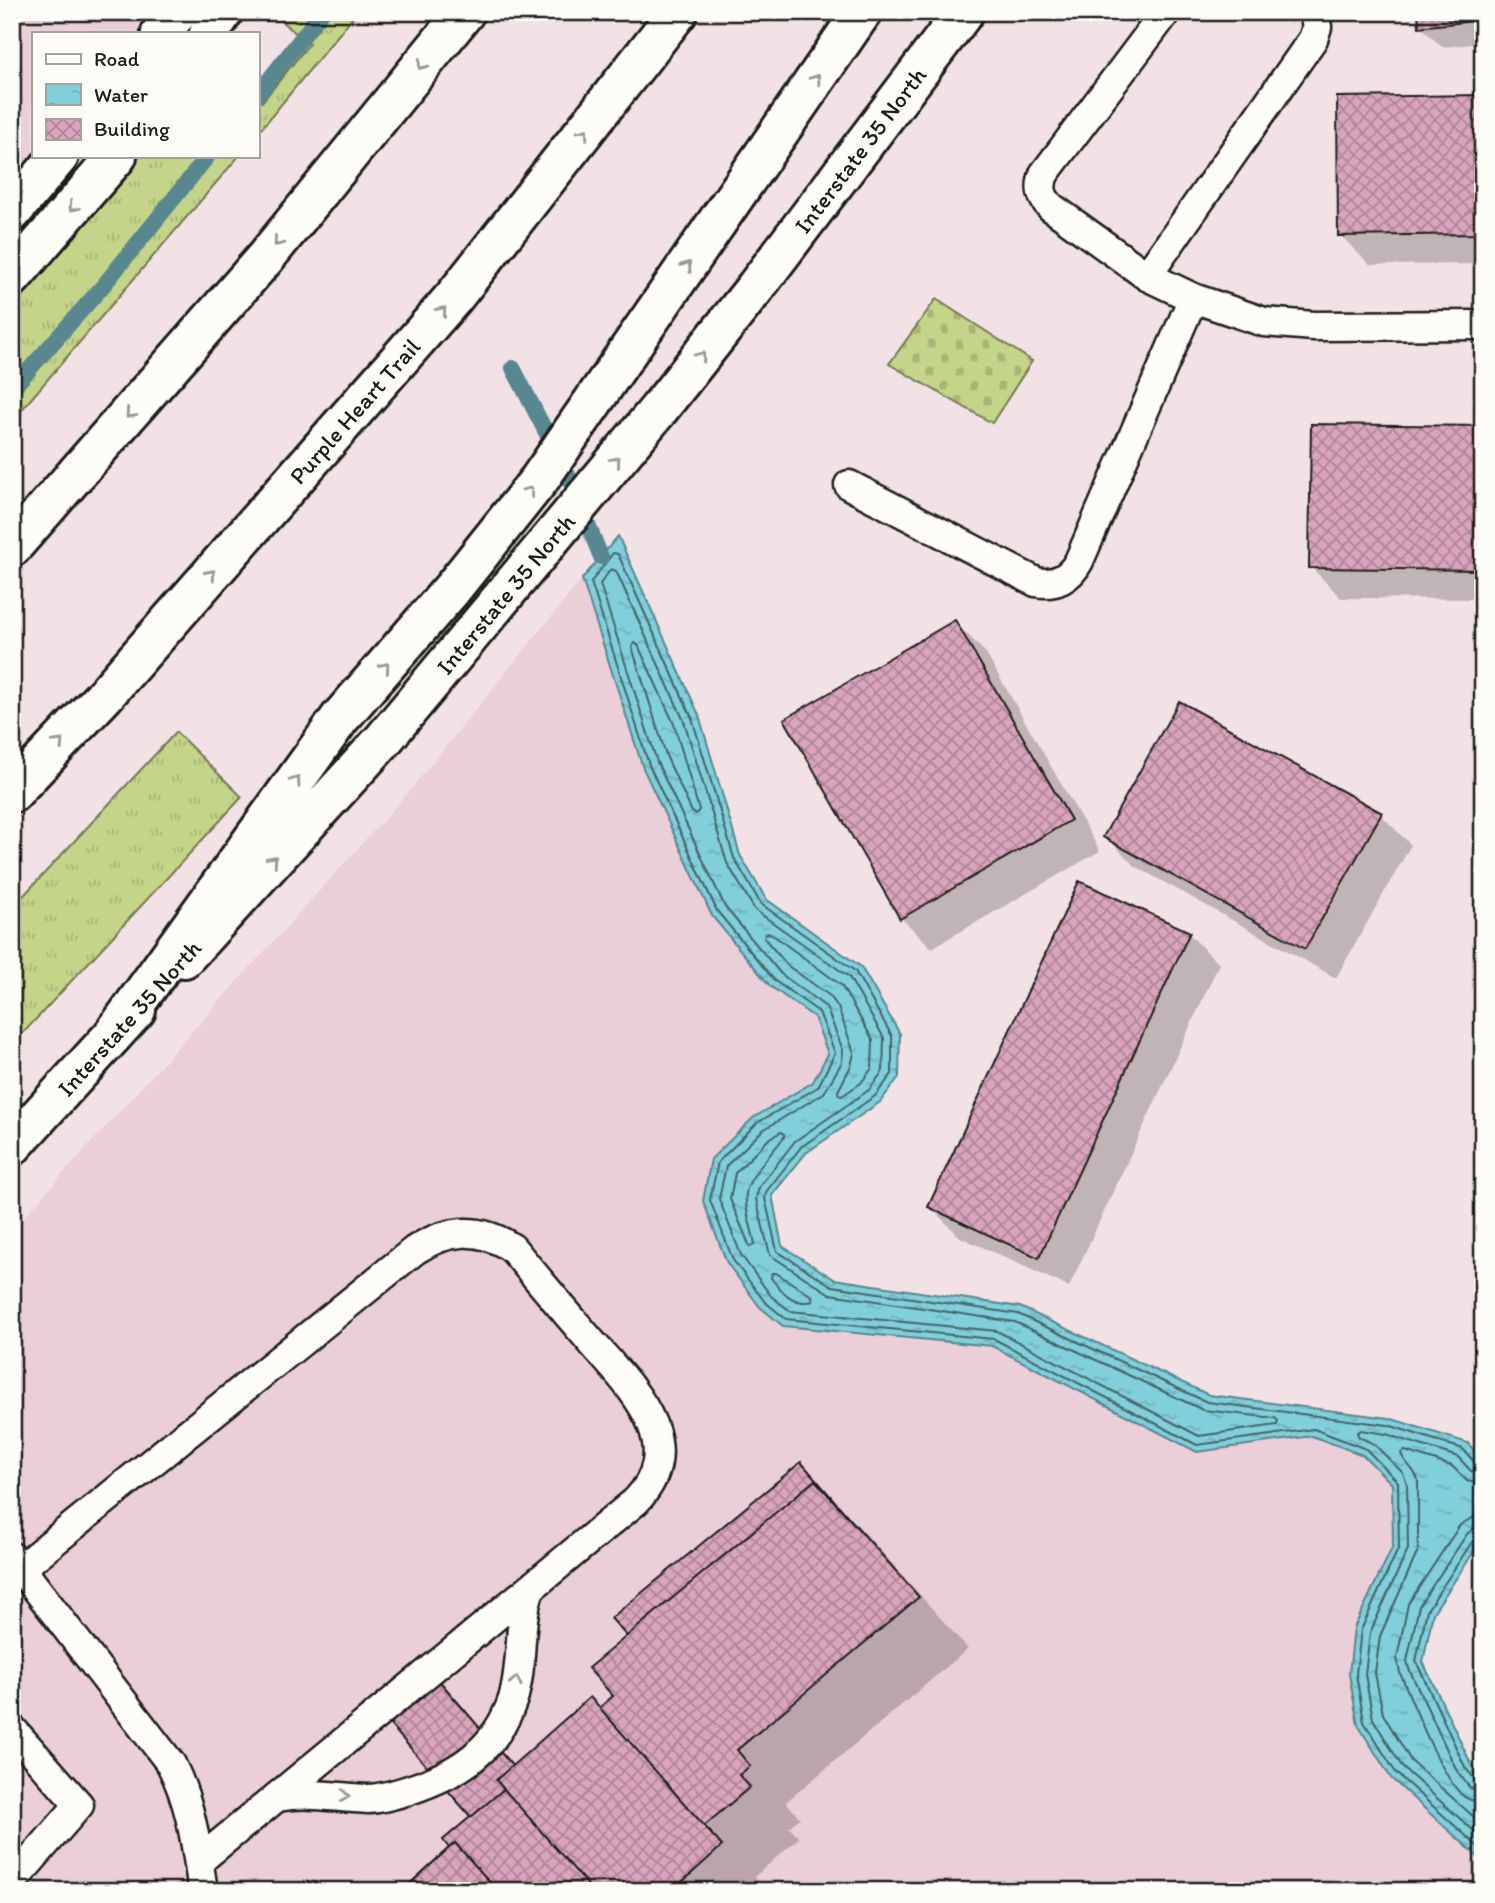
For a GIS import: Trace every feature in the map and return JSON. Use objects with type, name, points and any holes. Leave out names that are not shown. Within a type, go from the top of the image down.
[{"type":"main road","points":[[162,32],[178,12]]},
{"type":"main road","points":[[210,32],[223,12]]},
{"type":"main road","points":[[12,547],[266,257],[465,12]]},
{"type":"main road","name":"Purple Heart Trail","points":[[12,793],[105,695],[454,297],[678,12]]},
{"type":"main road","points":[[113,1035],[340,718],[452,589],[539,480],[862,12]]},
{"type":"main road","name":"Interstate 35 North","points":[[12,1146],[384,739],[659,410],[964,12]]},
{"type":"main road","points":[[12,212],[57,158]]},
{"type":"main road","points":[[12,277],[115,158]]},
{"type":"lane","points":[[1166,12],[1048,169],[1040,188],[1051,207],[1147,276],[1193,298],[1255,320],[1280,325],[1483,325]]},
{"type":"lane","points":[[1147,276],[1313,39],[1317,27],[1314,12]]},
{"type":"lane","points":[[849,485],[1036,582],[1053,583],[1062,579],[1070,574],[1079,561],[1193,298]]},
{"type":"lane","points":[[446,1234],[483,1234],[498,1239],[512,1248],[643,1403],[656,1438],[658,1455],[654,1474],[647,1489],[277,1797],[201,1883],[186,1796],[171,1765],[16,1563],[415,1250],[446,1234]]},
{"type":"lane","points":[[277,1797],[322,1793],[370,1799],[419,1787],[466,1765],[486,1746],[505,1719],[513,1698],[519,1675],[523,1609],[530,1589]]},
{"type":"lane","points":[[12,1729],[79,1805],[12,1882]]},
{"type":"shaded area","points":[[12,12],[159,12],[142,32],[32,32],[32,158],[39,158],[12,190]]},
{"type":"shaded area","points":[[582,579],[643,768],[712,916],[770,986],[814,1017],[828,1054],[813,1082],[753,1118],[783,1326],[992,1346],[1197,1452],[1312,1436],[1363,1455],[1392,1484],[1393,1546],[1354,1628],[1391,1778],[1483,1863],[1483,1891],[12,1891],[12,1230],[406,795]]},
{"type":"green space","points":[[270,12],[357,12],[259,132],[259,100],[262,102],[309,44]]},
{"type":"green space","points":[[135,158],[237,158],[12,421],[12,300]]},
{"type":"green space","points":[[936,299],[1032,361],[992,423],[889,364]]},
{"type":"green space","points":[[176,732],[242,797],[12,1045],[12,908]]},
{"type":"water","points":[[618,536],[699,715],[740,855],[766,899],[861,967],[900,1034],[899,1077],[880,1102],[806,1153],[772,1195],[782,1246],[834,1279],[1020,1307],[1209,1395],[1389,1418],[1468,1443],[1483,1462],[1483,1538],[1433,1613],[1423,1662],[1471,1764],[1483,1779],[1483,1863],[1391,1778],[1358,1725],[1349,1674],[1354,1628],[1393,1546],[1392,1484],[1363,1455],[1312,1436],[1197,1452],[992,1346],[783,1326],[760,1307],[727,1263],[703,1201],[711,1159],[753,1118],[813,1082],[828,1054],[814,1017],[770,986],[712,916],[643,768],[582,579]]},
{"type":"building","points":[[1418,12],[1483,12],[1483,20],[1419,27]]},
{"type":"building","points":[[1483,95],[1483,234],[1338,236],[1337,97]]},
{"type":"building","points":[[1311,424],[1483,426],[1483,570],[1309,568]]},
{"type":"building","points":[[955,620],[1071,820],[900,919],[784,719]]},
{"type":"building","points":[[1179,701],[1382,813],[1305,949],[1103,837]]},
{"type":"building","points":[[1079,881],[1190,932],[1039,1258],[928,1207]]},
{"type":"building","points":[[801,1462],[887,1562],[697,1718],[611,1618]]},
{"type":"building","points":[[815,1480],[919,1597],[737,1750],[750,1766],[739,1775],[750,1787],[704,1826],[711,1833],[679,1860],[659,1891],[402,1891],[449,1848],[443,1840],[613,1696],[588,1668]]},
{"type":"building","points":[[437,1678],[520,1775],[471,1817],[386,1720]]},
{"type":"building","points":[[590,1697],[722,1846],[672,1891],[593,1891],[496,1780]]},
{"type":"building","points":[[455,1843],[498,1891],[402,1891],[449,1848]]},
{"type":"waterway","points":[[259,92],[322,12]]},
{"type":"waterway","points":[[12,389],[103,286],[206,158]]},
{"type":"waterway","points":[[513,368],[568,475],[601,557]]}]
